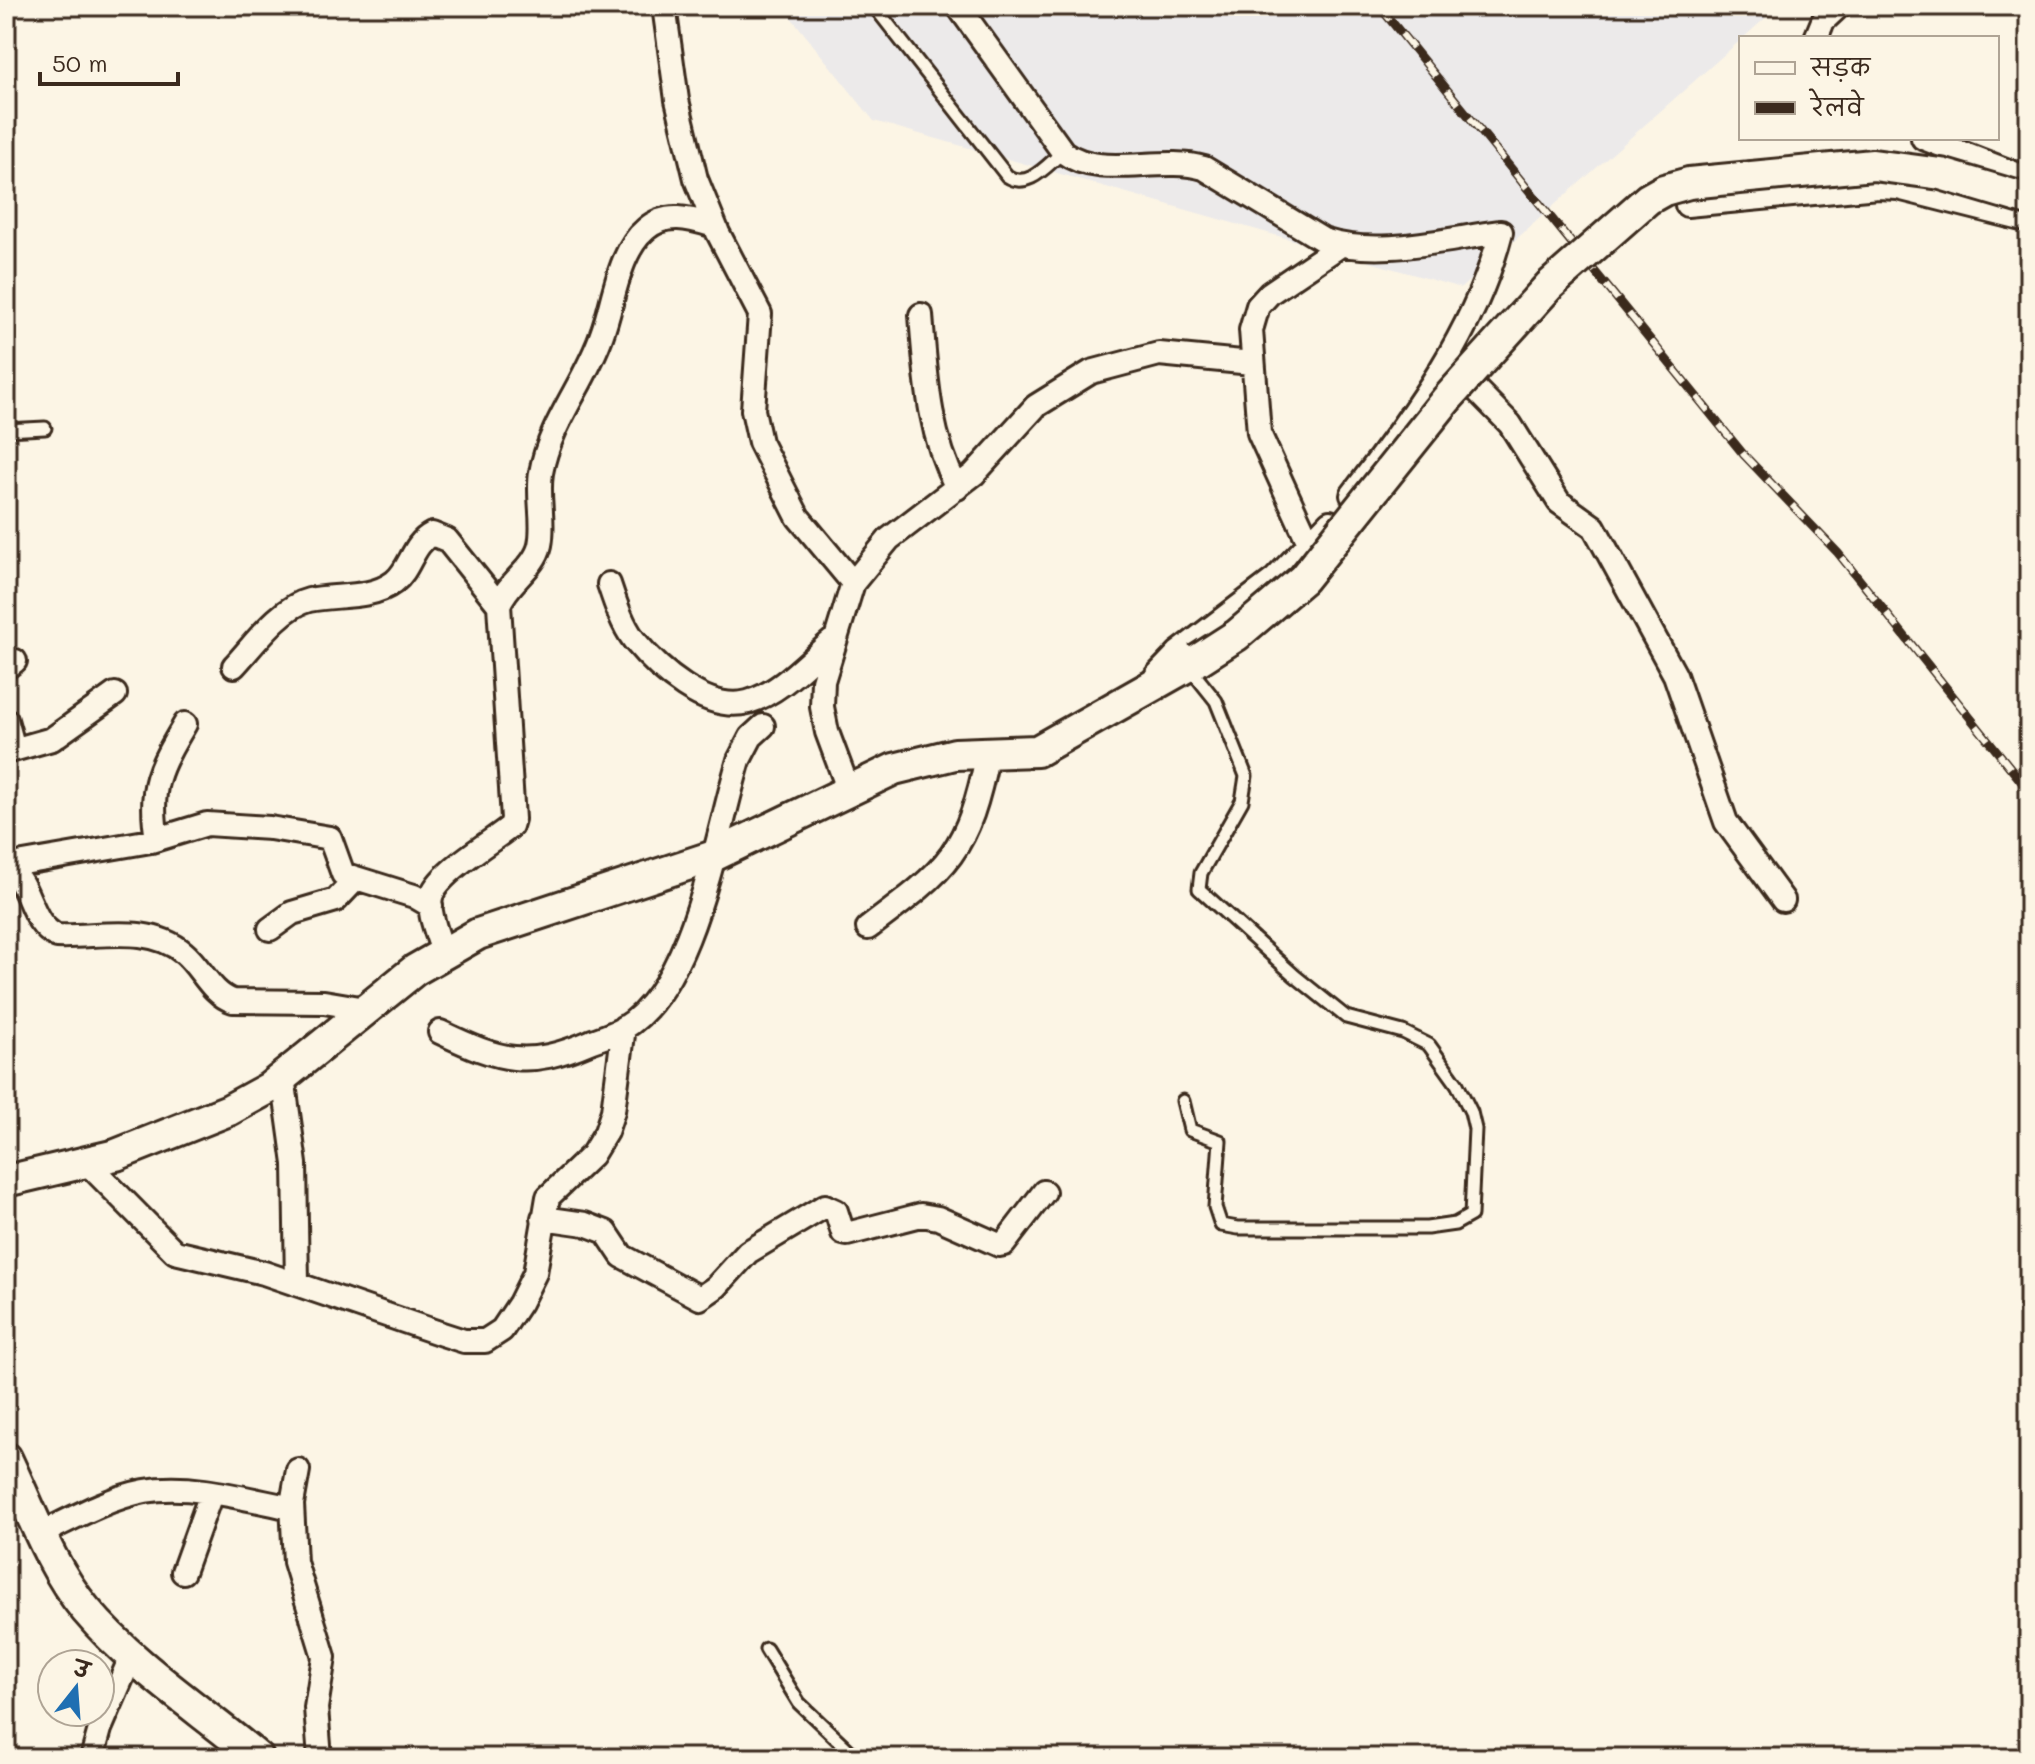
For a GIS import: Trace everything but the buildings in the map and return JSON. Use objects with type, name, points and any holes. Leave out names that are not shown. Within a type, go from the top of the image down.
[{"type":"street","points":[[664,6],[677,100],[691,164],[715,226],[760,314],[753,410],[760,442],[798,517],[853,583]]},
{"type":"street","points":[[958,6],[1063,152],[1087,164],[1168,162],[1204,168],[1323,240],[1341,245],[1387,246],[1501,232],[1477,306],[1367,475],[1310,545],[1254,598],[1178,653],[1147,688]]},
{"type":"street","points":[[1817,36],[1823,21],[1839,6]]},
{"type":"street","points":[[1928,140],[2029,179]]},
{"type":"street","points":[[6,1181],[87,1163],[201,1123],[283,1077],[366,1009],[443,953],[478,934],[711,857],[894,769],[924,761],[988,752],[1037,751],[1193,663],[1237,635],[1303,579],[1446,400],[1549,286],[1648,199],[1664,190],[1720,179],[1873,165],[1941,174],[2029,200]]},
{"type":"street","points":[[1687,205],[1878,187],[1898,188],[2029,221]]},
{"type":"street","points":[[443,953],[431,906],[436,886],[504,832],[513,819],[499,605],[509,585],[538,551],[541,475],[546,452],[593,359],[630,250],[643,231],[661,220],[690,219],[715,226]]},
{"type":"street","points":[[1310,545],[1259,433],[1251,330],[1258,306],[1279,285],[1341,245]]},
{"type":"street","points":[[921,315],[933,431],[942,461],[957,488]]},
{"type":"street","points":[[849,791],[822,707],[823,681],[832,641],[853,583],[909,520],[957,488],[1036,406],[1091,372],[1159,354],[1252,363]]},
{"type":"street","points":[[1445,359],[1510,424],[1559,502],[1594,527],[1675,675],[1726,822],[1783,900]]},
{"type":"street","points":[[234,666],[280,619],[301,603],[360,594],[394,582],[421,541],[432,534],[447,540],[499,605]]},
{"type":"street","points":[[609,584],[633,638],[677,681],[718,699],[744,703],[759,698],[832,641]]},
{"type":"street","points":[[6,720],[10,750],[52,739],[115,694]]},
{"type":"street","points":[[157,839],[152,796],[156,778],[185,724]]},
{"type":"street","points":[[440,1032],[500,1056],[530,1061],[554,1058],[624,1027],[648,1007],[678,965],[739,760],[751,737],[763,726]]},
{"type":"street","points":[[868,928],[946,865],[971,824],[988,752]]},
{"type":"street","points":[[6,867],[157,839],[207,824],[322,836],[334,843],[343,874],[414,896],[431,906]]},
{"type":"street","points":[[6,867],[22,884],[42,925],[57,936],[114,931],[171,946],[182,951],[221,995],[233,1001],[324,1002],[366,1009]]},
{"type":"street","points":[[270,929],[292,913],[336,900],[356,879]]},
{"type":"street","points":[[87,1163],[175,1252],[297,1283],[442,1334],[473,1342],[485,1341],[502,1330],[535,1273],[548,1197],[592,1155],[606,1132],[613,1111],[624,1027]]},
{"type":"street","points":[[283,1077],[295,1164],[297,1283]]},
{"type":"street","points":[[543,1218],[585,1224],[606,1232],[622,1256],[700,1298],[716,1287],[748,1252],[825,1206],[836,1211],[843,1233],[847,1234],[921,1215],[938,1218],[999,1245],[1008,1239],[1044,1192]]},
{"type":"street","points":[[6,1458],[72,1591],[131,1657],[258,1758]]},
{"type":"street","points":[[298,1470],[292,1508],[295,1562],[324,1657],[316,1708],[320,1758]]},
{"type":"street","points":[[42,1533],[144,1492],[211,1494],[292,1508]]},
{"type":"street","points":[[183,1572],[211,1494]]},
{"type":"street","points":[[92,1758],[100,1729],[131,1657]]},
{"type":"lane","points":[[874,6],[1007,176],[1014,181],[1027,181],[1063,152]]},
{"type":"lane","points":[[6,430],[45,428]]},
{"type":"lane","points":[[1183,1101],[1190,1130],[1220,1141],[1215,1207],[1221,1225],[1238,1228],[1427,1228],[1455,1224],[1471,1215],[1475,1129],[1471,1112],[1457,1084],[1429,1045],[1403,1032],[1346,1017],[1295,976],[1199,889],[1201,873],[1242,801],[1246,776],[1216,701],[1193,663]]},
{"type":"lane","points":[[766,1649],[799,1703],[857,1758]]},
{"type":"shaded area","points":[[782,6],[1779,6],[1745,36],[1739,36],[1739,41],[1461,288],[874,121]]},
{"type":"railway","points":[[1379,6],[1744,455],[1838,553],[2029,791]]}]
